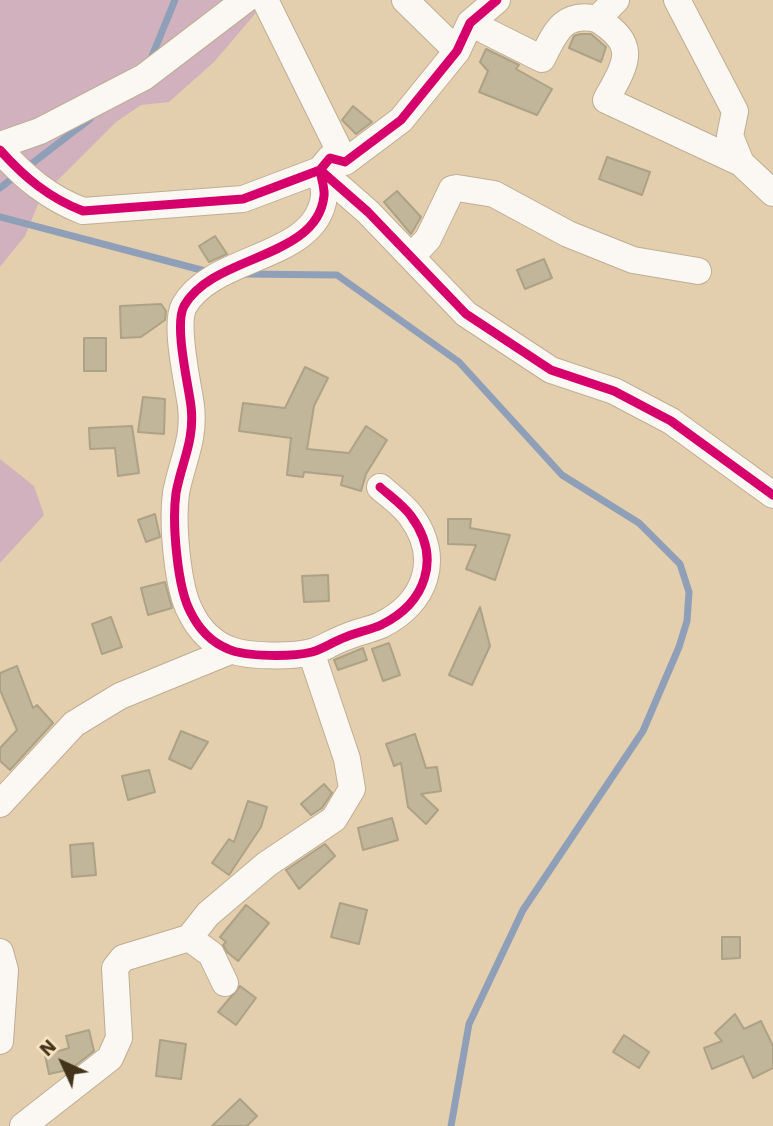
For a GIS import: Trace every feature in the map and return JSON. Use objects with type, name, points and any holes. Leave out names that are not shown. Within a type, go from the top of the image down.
[{"type":"street","points":[[244,0],[144,77],[40,131],[0,147],[20,172],[50,195],[83,211],[243,199],[320,170],[330,158],[345,162]]},
{"type":"street","points":[[265,0],[345,162]]},
{"type":"street","points":[[405,0],[457,51]]},
{"type":"street","points":[[345,162],[401,120],[457,51],[470,23],[497,0]]},
{"type":"street","points":[[597,19],[617,0]]},
{"type":"street","points":[[677,0],[734,111],[730,136],[740,163]]},
{"type":"street","points":[[470,23],[542,59],[556,31],[569,19],[582,15],[597,19],[617,32],[625,48],[623,68],[606,100],[740,163],[773,193]]},
{"type":"street","points":[[320,170],[412,256],[427,277],[466,314],[551,370],[614,391],[671,421],[773,495]]},
{"type":"street","points":[[320,170],[324,196],[313,224],[289,244],[217,274],[191,295],[182,309],[181,328],[194,429],[176,495],[179,580],[189,611],[203,633],[230,650],[263,655],[311,652],[382,624],[408,606],[425,585],[427,559],[422,535],[410,515],[380,487]]},
{"type":"street","points":[[412,256],[428,239],[452,189],[457,188],[494,194],[568,234],[633,260],[698,271]]},
{"type":"street","points":[[0,804],[74,724],[120,696],[230,650]]},
{"type":"street","points":[[23,1126],[110,1058],[119,1038],[116,968],[123,958],[189,938],[208,914],[267,864],[334,819],[352,789],[347,759],[311,652]]},
{"type":"street","points":[[189,938],[212,954],[225,983]]},
{"type":"street","points":[[0,952],[5,970],[0,1041]]},
{"type":"shaded area","points":[[0,0],[267,0],[214,62],[169,102],[141,105],[116,122],[41,197],[25,236],[0,267]]},
{"type":"shaded area","points":[[0,459],[34,486],[44,515],[0,563]]},
{"type":"building","points":[[591,34],[606,47],[601,62],[569,48],[574,36]]},
{"type":"building","points":[[486,49],[519,65],[516,69],[552,89],[537,115],[479,92],[488,71],[480,62]]},
{"type":"building","points":[[353,106],[372,122],[356,134],[342,120]]},
{"type":"building","points":[[607,157],[650,172],[642,195],[599,179]]},
{"type":"building","points":[[397,191],[421,217],[411,234],[384,202]]},
{"type":"building","points":[[215,236],[227,254],[209,262],[199,246]]},
{"type":"building","points":[[544,259],[552,278],[525,289],[517,270]]},
{"type":"building","points":[[161,304],[166,311],[165,320],[141,337],[121,338],[120,306]]},
{"type":"building","points":[[84,338],[106,338],[106,371],[84,371]]},
{"type":"building","points":[[305,367],[328,378],[314,406],[307,449],[349,453],[366,426],[387,440],[366,474],[361,491],[341,485],[343,476],[304,472],[303,477],[287,475],[291,438],[239,431],[243,403],[285,408]]},
{"type":"building","points":[[143,397],[165,399],[164,434],[138,432]]},
{"type":"building","points":[[132,426],[139,473],[118,476],[115,448],[90,449],[89,428]]},
{"type":"building","points":[[155,514],[160,537],[146,542],[138,520]]},
{"type":"building","points":[[448,519],[471,519],[470,528],[510,535],[495,580],[466,569],[476,545],[448,544]]},
{"type":"building","points":[[328,575],[329,601],[304,602],[302,576]]},
{"type":"building","points":[[165,582],[172,608],[148,615],[141,588]]},
{"type":"building","points":[[480,607],[490,646],[472,685],[449,675]]},
{"type":"building","points":[[111,617],[122,647],[102,654],[92,624]]},
{"type":"building","points":[[389,643],[400,675],[383,681],[372,649]]},
{"type":"building","points":[[363,648],[367,660],[338,670],[334,660]]},
{"type":"building","points":[[17,666],[33,708],[37,705],[53,723],[10,770],[0,761],[0,748],[17,730],[0,690],[0,673]]},
{"type":"building","points":[[181,731],[208,742],[191,769],[169,759]]},
{"type":"building","points":[[415,734],[426,768],[437,767],[441,791],[421,794],[438,810],[426,824],[408,807],[401,763],[394,766],[386,744]]},
{"type":"building","points":[[149,770],[155,792],[128,800],[122,776]]},
{"type":"building","points":[[324,784],[332,793],[322,808],[311,815],[301,804]]},
{"type":"building","points":[[248,801],[267,807],[261,827],[229,875],[212,863],[229,839],[234,842]]},
{"type":"building","points":[[392,818],[398,840],[363,850],[358,828]]},
{"type":"building","points":[[93,843],[96,875],[72,877],[70,845]]},
{"type":"building","points":[[325,844],[335,856],[299,889],[286,870]]},
{"type":"building","points":[[340,903],[367,910],[359,944],[331,937]]},
{"type":"building","points":[[246,905],[269,923],[238,961],[227,952],[223,945],[226,942],[220,937]]},
{"type":"building","points":[[722,937],[740,937],[740,958],[722,959]]},
{"type":"building","points":[[240,986],[256,998],[236,1025],[218,1012]]},
{"type":"building","points":[[735,1014],[744,1029],[761,1021],[773,1046],[773,1068],[753,1078],[743,1056],[712,1069],[704,1048],[722,1041],[715,1033]]},
{"type":"building","points":[[89,1030],[94,1051],[71,1069],[49,1074],[45,1055],[69,1048],[66,1036]]},
{"type":"building","points":[[624,1035],[649,1052],[639,1068],[613,1052]]},
{"type":"building","points":[[160,1040],[186,1044],[181,1079],[156,1076]]},
{"type":"building","points":[[240,1099],[257,1116],[247,1126],[212,1126]]},
{"type":"waterway","points":[[150,61],[175,0]]},
{"type":"waterway","points":[[0,188],[90,119]]},
{"type":"waterway","points":[[0,217],[209,272]]},
{"type":"waterway","points":[[242,274],[337,275],[459,362],[562,475],[639,523],[680,564],[689,592],[687,621],[679,647],[643,731],[523,910],[469,1024],[451,1126]]},
{"type":"cycle path","points":[[380,487],[411,516],[426,548],[424,578],[409,605],[381,625],[303,654],[246,654],[228,649],[211,639],[198,624],[186,602],[177,554],[176,493],[190,440],[192,418],[181,340],[181,315],[184,306],[198,289],[217,276],[284,245],[303,233],[317,217],[324,196],[320,170],[330,158],[345,162],[401,120],[457,51],[470,23],[497,0]]},
{"type":"cycle path","points":[[0,150],[38,186],[83,211],[243,199],[320,170],[368,212],[466,314],[551,370],[614,391],[671,421],[773,495]]}]
